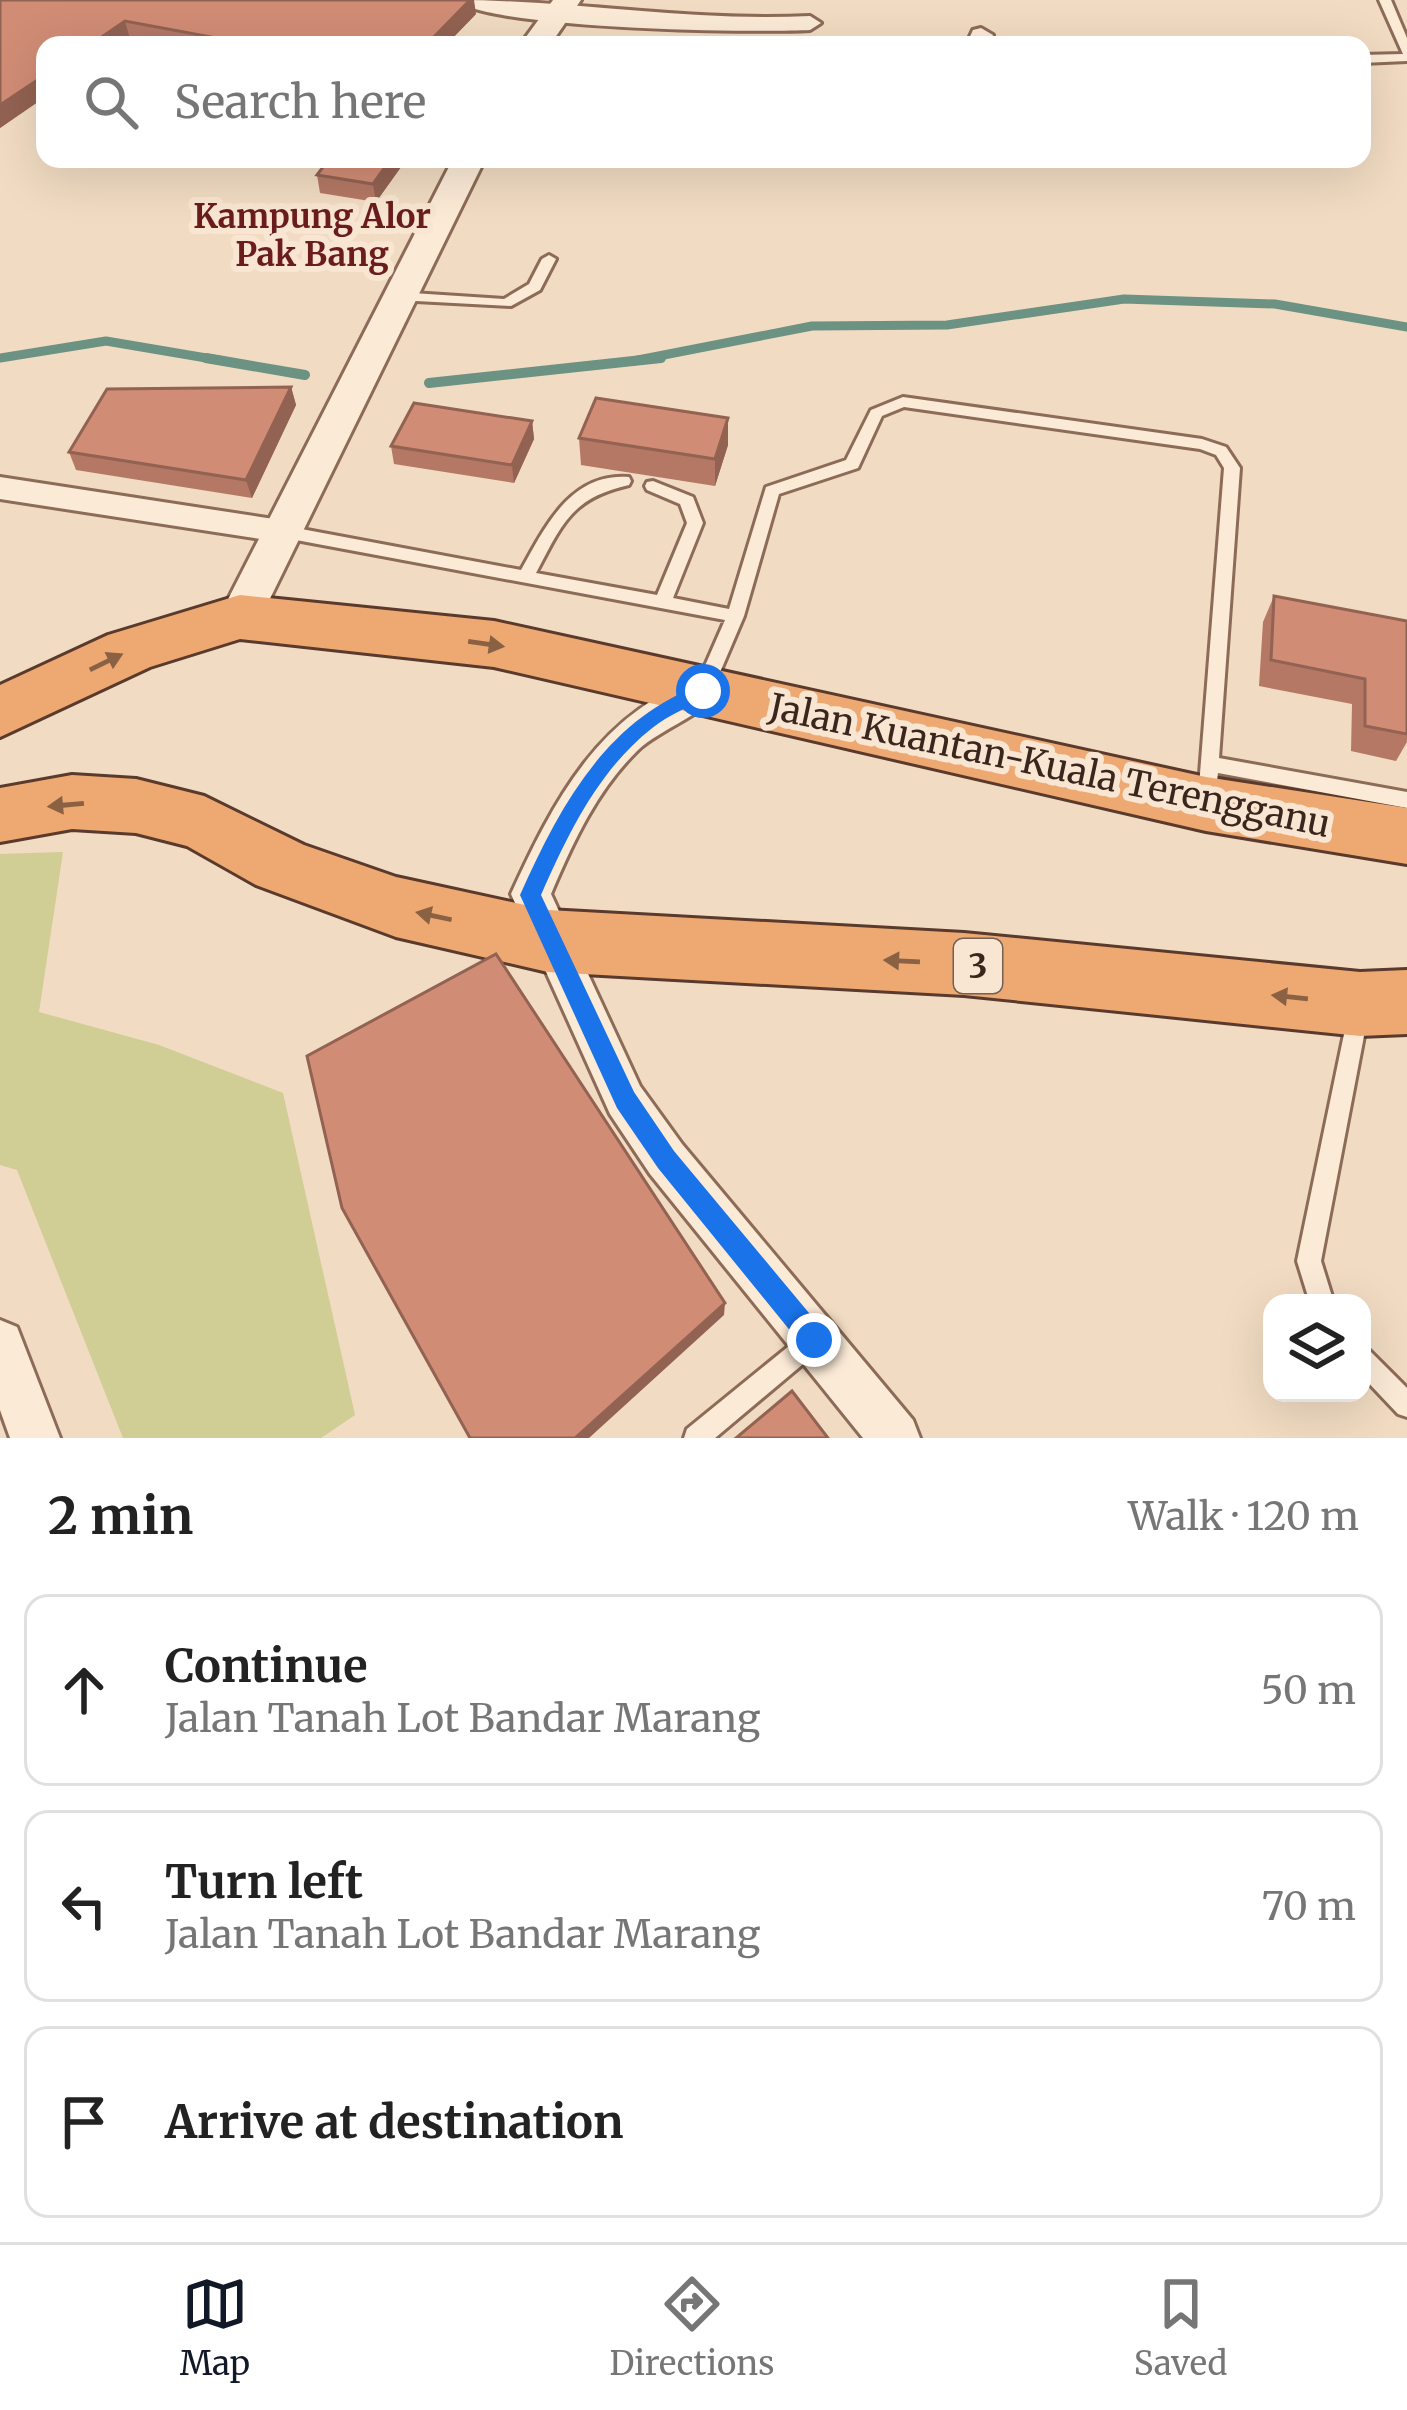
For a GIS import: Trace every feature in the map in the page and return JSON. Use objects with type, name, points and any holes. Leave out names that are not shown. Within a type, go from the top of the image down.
[{"type":"highway","name":"Jalan Kuantan-Kuala Terengganu","points":[[0,713],[130,651],[240,617],[494,644],[960,752],[1208,784],[1407,836]]},
{"type":"highway","name":"3","points":[[0,815],[72,802],[136,806],[204,823],[280,865],[396,907],[548,941],[964,964],[1384,1003]]},
{"type":"street","points":[[466,0],[562,7],[675,26],[810,23]]},
{"type":"street","points":[[542,36],[562,7]]},
{"type":"street","points":[[240,617],[465,168]]},
{"type":"street","points":[[0,488],[280,531]]},
{"type":"street","points":[[703,691],[646,722],[598,769],[556,838],[530,895],[626,1100],[666,1160],[895,1438]]},
{"type":"street","points":[[0,1344],[35,1438]]},
{"type":"lane","points":[[1371,57],[1407,54],[1385,0]]},
{"type":"lane","points":[[397,296],[506,303],[535,287],[549,259]]},
{"type":"lane","points":[[703,691],[735,616],[772,491],[852,464],[876,413],[903,402],[1202,444],[1222,451],[1232,468],[1208,784],[1407,800]]},
{"type":"lane","points":[[525,577],[569,502],[586,489],[623,482]]},
{"type":"lane","points":[[652,486],[687,501],[695,523],[663,602]]},
{"type":"lane","points":[[280,531],[735,616]]},
{"type":"lane","points":[[1319,1294],[1309,1262],[1384,1003]]},
{"type":"lane","points":[[696,1438],[814,1340]]},
{"type":"lane","points":[[1371,1367],[1407,1405]]},
{"type":"shaded area","points":[[63,852],[39,1012],[159,1045],[283,1093],[355,1415],[321,1438],[123,1438],[17,1170],[0,1165],[0,854]]},
{"type":"building","points":[[0,0],[470,0],[435,36],[206,36],[125,21],[103,36],[36,36],[36,81],[0,105]]},
{"type":"building","points":[[322,168],[385,168],[373,184],[317,175]]},
{"type":"building","points":[[291,387],[246,480],[69,452],[107,389]]},
{"type":"building","points":[[596,398],[728,418],[715,459],[579,438]]},
{"type":"building","points":[[414,403],[532,421],[512,465],[391,446]]},
{"type":"building","points":[[1274,596],[1407,621],[1407,734],[1365,726],[1365,679],[1271,660]]},
{"type":"building","points":[[496,954],[725,1303],[575,1438],[470,1438],[342,1208],[307,1056]]},
{"type":"building","points":[[792,1391],[828,1438],[736,1438]]},
{"type":"waterway","points":[[633,361],[812,326],[947,325],[1124,299],[1275,304],[1407,327]]},
{"type":"waterway","points":[[0,358],[106,341],[224,361]]},
{"type":"waterway","points":[[206,358],[305,375]]},
{"type":"waterway","points":[[429,383],[661,358]]},
{"type":"district","name":"Kampung Alor Pak Bang","points":[[312,235]]},
{"type":"route","points":[[703,691],[646,722],[598,769],[556,838],[530,895],[626,1100],[666,1160],[814,1340]]}]
